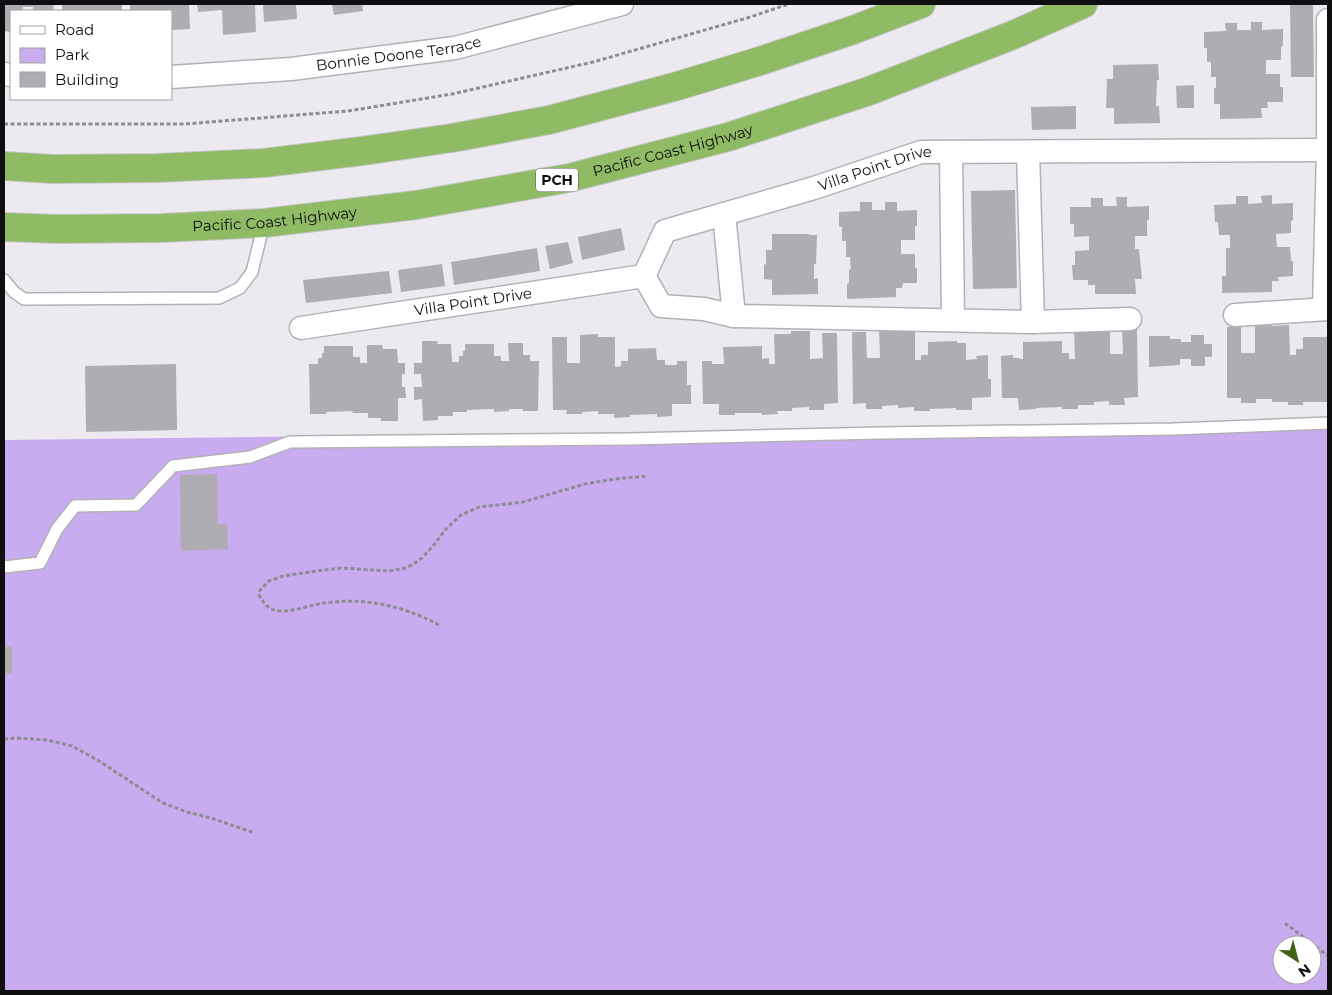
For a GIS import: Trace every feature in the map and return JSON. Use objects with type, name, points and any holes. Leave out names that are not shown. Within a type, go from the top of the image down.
[{"type":"highway","points":[[4,166],[52,169],[264,164],[452,138],[550,120],[684,84],[760,62],[921,4]]},
{"type":"highway","name":"Pacific Coast Highway","points":[[4,226],[86,229],[162,228],[264,223],[416,205],[569,178],[728,137],[869,91],[1014,35],[1083,4]]},
{"type":"street","name":"Bonnie Doone Terrace","points":[[172,78],[291,69],[455,48],[622,4]]},
{"type":"street","points":[[1235,315],[1326,309],[1328,20]]},
{"type":"street","name":"Villa Point Drive","points":[[300,328],[644,276],[665,231],[814,188],[922,152],[1328,150]]},
{"type":"street","points":[[951,152],[953,320]]},
{"type":"street","points":[[1028,152],[1033,322]]},
{"type":"street","points":[[724,214],[734,316]]},
{"type":"street","points":[[644,276],[661,306],[704,309],[734,316],[1033,322],[1130,319]]},
{"type":"lane","points":[[4,280],[14,292],[24,299],[219,298],[240,288],[252,272],[264,223]]},
{"type":"lane","points":[[4,567],[40,563],[57,529],[75,506],[136,505],[173,466],[250,457],[290,442],[628,439],[1328,423]]},
{"type":"path","points":[[4,124],[186,124],[348,111],[452,94],[593,62],[790,4]]},
{"type":"path","points":[[439,625],[414,613],[364,601],[337,601],[315,604],[296,610],[279,611],[266,606],[259,595],[260,590],[270,581],[283,576],[341,568],[389,571],[405,568],[422,558],[461,514],[479,507],[523,502],[585,484],[647,476]]},
{"type":"path","points":[[4,739],[47,740],[72,746],[100,761],[163,802],[187,812],[255,833]]},
{"type":"path","points":[[1285,923],[1328,956]]},
{"type":"green space","points":[[1328,424],[1328,991],[4,991],[4,440]]},
{"type":"building","points":[[4,4],[54,4],[53,10],[33,10],[33,7],[23,7],[22,10],[10,10],[10,32],[4,31]]},
{"type":"building","points":[[62,4],[122,4],[122,10],[62,10]]},
{"type":"building","points":[[130,4],[189,4],[190,29],[172,30],[172,10],[130,10]]},
{"type":"building","points":[[197,4],[255,4],[256,32],[223,35],[222,10],[198,12]]},
{"type":"building","points":[[263,4],[296,4],[297,19],[264,22]]},
{"type":"building","points":[[332,4],[362,4],[363,11],[334,15]]},
{"type":"building","points":[[1290,4],[1313,4],[1314,77],[1291,77]]},
{"type":"building","points":[[1251,22],[1262,22],[1262,30],[1283,29],[1281,60],[1266,60],[1266,74],[1280,74],[1280,87],[1283,87],[1283,102],[1267,102],[1268,108],[1261,108],[1262,118],[1220,119],[1220,104],[1214,104],[1216,77],[1211,77],[1211,62],[1207,62],[1207,48],[1204,48],[1204,32],[1226,31],[1225,23],[1237,23],[1237,30],[1251,30]]},
{"type":"building","points":[[1158,64],[1159,80],[1157,80],[1156,106],[1159,106],[1160,123],[1114,124],[1114,108],[1106,108],[1107,79],[1113,79],[1113,65]]},
{"type":"building","points":[[1194,85],[1194,108],[1177,108],[1176,86]]},
{"type":"building","points":[[1076,106],[1076,129],[1032,130],[1031,107]]},
{"type":"building","points":[[1015,190],[1017,288],[973,289],[971,191]]},
{"type":"building","points":[[1272,195],[1272,204],[1293,203],[1291,233],[1276,234],[1277,247],[1290,247],[1291,261],[1293,261],[1293,276],[1278,277],[1279,281],[1272,281],[1272,292],[1222,293],[1222,276],[1226,276],[1226,248],[1230,248],[1230,235],[1219,235],[1218,222],[1215,222],[1214,205],[1236,204],[1236,196],[1248,196],[1248,204],[1262,203],[1261,196]]},
{"type":"building","points":[[1116,197],[1127,197],[1127,207],[1149,206],[1147,236],[1135,236],[1135,249],[1139,249],[1142,279],[1135,279],[1136,294],[1095,294],[1095,285],[1088,285],[1088,280],[1073,280],[1072,265],[1075,265],[1075,251],[1089,250],[1089,236],[1074,237],[1074,224],[1070,224],[1070,207],[1091,207],[1091,198],[1103,198],[1103,206],[1117,206]]},
{"type":"building","points":[[860,202],[872,202],[872,210],[885,210],[885,202],[897,202],[897,211],[917,210],[915,240],[901,240],[901,254],[915,254],[917,283],[903,283],[902,288],[896,288],[896,297],[847,299],[849,269],[851,270],[850,257],[846,257],[846,241],[842,241],[842,227],[839,227],[839,212],[860,211]]},
{"type":"building","points":[[621,228],[625,250],[582,260],[578,237]]},
{"type":"building","points":[[772,234],[817,235],[814,279],[818,278],[818,294],[772,295],[772,280],[764,279],[764,264],[766,265],[766,250],[772,250]]},
{"type":"building","points":[[568,242],[573,263],[550,269],[545,246]]},
{"type":"building","points":[[537,248],[540,271],[454,285],[451,262]]},
{"type":"building","points":[[442,264],[445,286],[401,292],[398,270]]},
{"type":"building","points":[[389,271],[392,293],[306,303],[303,280]]},
{"type":"building","points":[[1255,324],[1289,325],[1290,355],[1296,355],[1296,349],[1303,349],[1303,337],[1328,337],[1328,402],[1303,402],[1303,405],[1288,405],[1288,402],[1272,402],[1272,399],[1256,399],[1256,403],[1241,403],[1241,398],[1227,398],[1227,327],[1241,327],[1241,353],[1255,353]]},
{"type":"building","points":[[1110,326],[1110,354],[1123,354],[1122,328],[1137,328],[1138,397],[1124,398],[1125,405],[1109,405],[1109,401],[1094,402],[1094,405],[1078,405],[1078,409],[1062,409],[1062,407],[1019,410],[1018,398],[1002,398],[1001,356],[1013,355],[1013,358],[1023,359],[1023,342],[1062,341],[1062,353],[1069,353],[1069,359],[1075,359],[1074,329]]},
{"type":"building","points":[[879,329],[915,330],[915,360],[921,360],[921,355],[928,355],[928,342],[957,341],[957,343],[966,343],[966,360],[977,359],[976,356],[988,355],[988,379],[991,379],[991,397],[972,398],[972,410],[956,410],[956,408],[914,411],[914,407],[898,408],[898,405],[882,406],[882,409],[866,409],[866,403],[853,404],[852,332],[866,332],[867,358],[880,358]]},
{"type":"building","points":[[791,331],[810,331],[810,359],[823,358],[822,333],[837,333],[838,403],[824,404],[824,410],[809,410],[809,407],[792,408],[792,411],[777,411],[778,414],[762,415],[762,413],[735,413],[735,415],[719,415],[719,404],[703,404],[702,361],[712,361],[712,364],[724,364],[723,347],[762,346],[762,359],[769,358],[769,364],[775,364],[774,334],[791,334]]},
{"type":"building","points":[[598,334],[598,337],[615,337],[615,367],[621,366],[621,361],[628,361],[628,349],[656,348],[657,360],[665,360],[665,365],[677,365],[677,361],[687,361],[687,385],[691,385],[691,404],[672,404],[672,416],[657,417],[657,414],[630,415],[630,417],[614,418],[614,414],[598,414],[598,411],[566,414],[567,410],[553,410],[552,337],[567,337],[567,363],[580,363],[580,335]]},
{"type":"building","points":[[1191,335],[1204,335],[1204,344],[1212,344],[1212,357],[1205,357],[1205,366],[1191,366],[1191,359],[1180,359],[1180,365],[1149,367],[1149,336],[1170,336],[1170,339],[1181,339],[1181,342],[1191,342]]},
{"type":"building","points":[[422,341],[438,341],[437,344],[451,344],[452,362],[459,362],[459,356],[463,356],[463,351],[465,351],[465,344],[494,344],[494,356],[501,356],[501,361],[509,361],[508,343],[523,343],[523,355],[530,355],[530,361],[539,361],[538,411],[523,411],[523,409],[494,412],[494,409],[467,410],[467,412],[453,412],[453,416],[438,416],[438,420],[423,421],[422,399],[414,400],[414,387],[422,387],[421,374],[414,374],[414,363],[422,363]]},
{"type":"building","points":[[367,345],[382,345],[383,349],[397,349],[398,363],[405,363],[405,374],[402,374],[402,387],[405,387],[406,398],[398,398],[398,421],[381,421],[381,418],[368,418],[368,413],[352,413],[353,411],[310,414],[309,364],[318,364],[318,358],[322,358],[322,353],[324,353],[324,346],[353,346],[353,357],[360,357],[360,363],[367,363]]},
{"type":"building","points":[[176,364],[177,430],[86,432],[85,366]]},
{"type":"building","points":[[217,474],[218,524],[227,524],[228,549],[181,551],[180,475]]},
{"type":"building","points":[[4,647],[12,647],[12,673],[4,673]]}]
